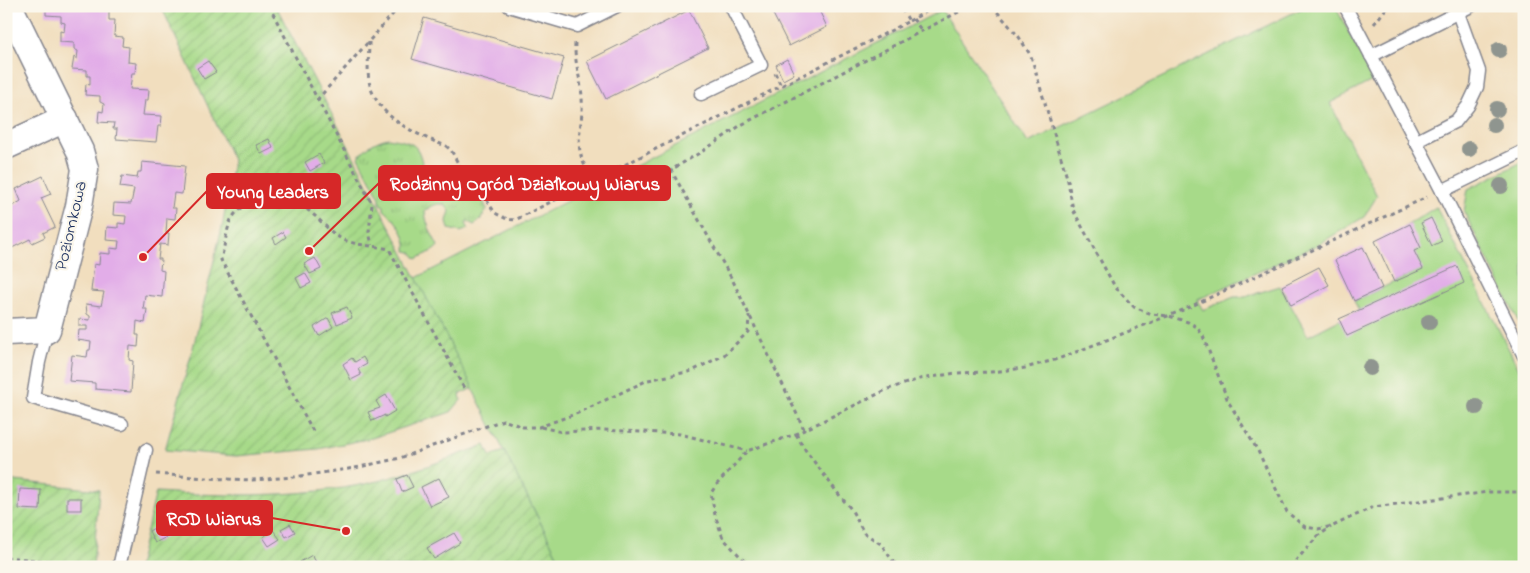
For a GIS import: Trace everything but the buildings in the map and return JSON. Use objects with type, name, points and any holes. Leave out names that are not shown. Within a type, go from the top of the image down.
[{"type":"street","name":"Poziomkowa","points":[[9,6],[80,151],[85,169],[79,206],[47,330]]},
{"type":"street","points":[[6,146],[64,119]]},
{"type":"street","points":[[6,332],[47,330]]},
{"type":"lane","points":[[509,6],[577,26],[617,6]]},
{"type":"lane","points":[[701,94],[761,65],[731,6]]},
{"type":"lane","points":[[1345,6],[1442,191],[1524,356]]},
{"type":"lane","points":[[1371,56],[1471,6]]},
{"type":"lane","points":[[1415,142],[1456,121],[1468,106],[1477,87],[1479,71],[1458,13]]},
{"type":"lane","points":[[1442,191],[1524,152]]},
{"type":"lane","points":[[47,330],[33,398],[122,424]]},
{"type":"lane","points":[[119,567],[146,450]]},
{"type":"path","points":[[269,6],[372,204],[369,232],[372,245]]},
{"type":"path","points":[[317,100],[400,6]]},
{"type":"path","points":[[900,6],[909,20]]},
{"type":"path","points":[[804,429],[733,282],[671,170],[741,125],[970,6]]},
{"type":"path","points":[[992,6],[1019,38],[1031,56],[1068,181],[1073,210],[1116,287],[1134,307],[1152,314],[1169,316],[1188,322],[1197,327],[1203,336],[1228,401],[1258,451],[1286,512],[1305,527],[1318,529],[1333,526]]},
{"type":"path","points":[[369,42],[369,81],[372,92],[381,106],[405,128],[451,150],[460,167],[473,171],[476,183],[495,213],[507,219],[515,220],[926,12]]},
{"type":"path","points":[[914,18],[922,31]]},
{"type":"path","points":[[577,26],[575,51],[582,96],[578,139],[579,150],[581,161],[593,180]]},
{"type":"path","points":[[750,567],[723,538],[715,515],[711,493],[747,451],[796,434],[888,389],[920,378],[956,373],[992,372],[1025,368],[1058,359],[1169,316],[1442,191]]},
{"type":"path","points":[[313,431],[221,260],[230,222],[236,213],[264,200],[281,199],[305,208],[348,242],[390,249],[465,390]]},
{"type":"path","points":[[539,427],[578,413],[648,380],[692,371],[724,355],[748,332],[749,315]]},
{"type":"path","points":[[141,472],[252,480],[294,478],[400,458],[503,420],[523,427],[539,427],[562,432],[604,430],[680,434],[747,451]]},
{"type":"path","points":[[796,434],[806,451],[851,509],[864,533],[881,544],[892,560],[903,567]]},
{"type":"path","points":[[1290,567],[1318,536],[1333,526],[1373,507],[1489,492],[1524,492]]},
{"type":"path","points":[[6,557],[93,566]]},
{"type":"green space","points":[[161,6],[276,6],[473,388],[460,394],[461,400],[451,412],[372,438],[318,449],[236,456],[165,450],[192,352],[223,223],[233,160]]},
{"type":"green space","points":[[1307,6],[1335,6],[1374,80],[1330,103],[1377,196],[1364,217],[1319,244],[1197,300],[1203,310],[1234,297],[1245,297],[1280,286],[1308,336],[1359,310],[1354,301],[1422,269],[1403,228],[1436,207],[1524,379],[1524,567],[563,567],[416,278],[942,10],[1028,143]]},
{"type":"green space","points":[[388,138],[405,141],[415,146],[418,150],[424,171],[417,178],[416,183],[418,185],[428,190],[436,190],[442,187],[443,178],[452,178],[461,173],[473,182],[487,209],[480,220],[474,225],[467,221],[468,228],[460,232],[449,229],[447,221],[450,211],[445,205],[437,204],[427,209],[425,211],[427,221],[438,246],[417,259],[411,252],[406,251],[403,234],[397,223],[384,210],[384,206],[380,204],[380,198],[358,157],[371,145]]},
{"type":"green space","points":[[1524,161],[1524,333],[1464,212],[1468,189]]},
{"type":"green space","points":[[485,445],[490,456],[504,451],[563,567],[138,567],[156,492],[250,495],[343,488],[397,476]]},
{"type":"green space","points":[[6,480],[99,490],[93,567],[6,567]]},
{"type":"place","name":"Rodzinny Ogród Działkowy Wiarus","points":[[309,251]]},
{"type":"place","name":"Young Leaders","points":[[143,257]]},
{"type":"place","name":"ROD Wiarus","points":[[346,531]]}]
